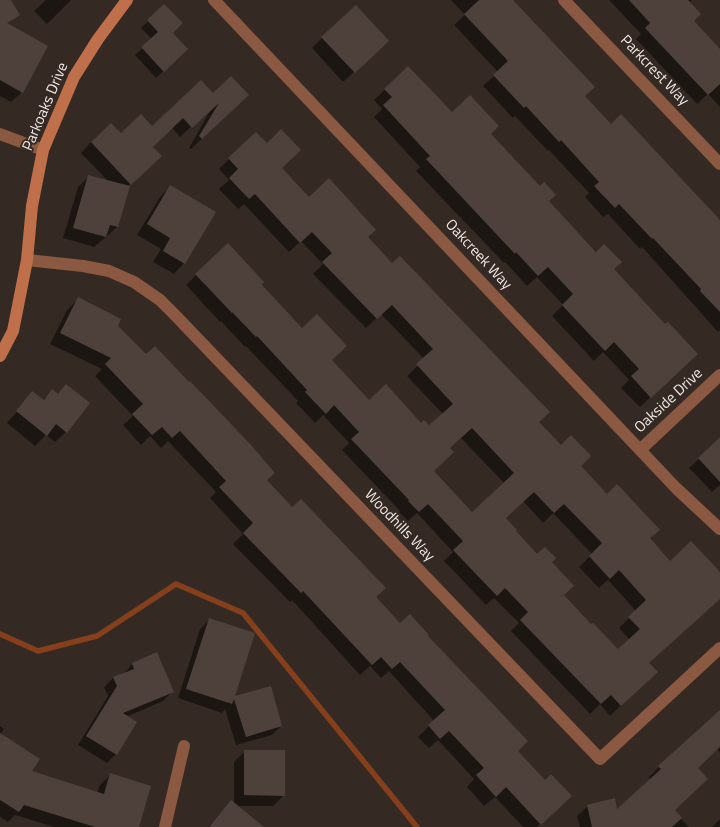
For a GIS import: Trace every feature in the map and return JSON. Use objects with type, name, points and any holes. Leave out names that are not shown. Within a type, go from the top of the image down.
[{"type":"street","name":"Parkoaks Drive","points":[[0,356],[13,331],[27,260],[32,206],[43,150],[74,77],[98,39],[128,0]]},
{"type":"street","name":"Oakcreek Way","points":[[214,0],[676,488],[720,529]]},
{"type":"street","name":"Parkcrest Way","points":[[564,0],[720,164]]},
{"type":"street","points":[[0,134],[43,150]]},
{"type":"street","name":"Woodhills Way","points":[[27,260],[109,271],[134,282],[160,300],[600,759],[720,648]]},
{"type":"street","name":"Oakside Drive","points":[[640,450],[720,375]]},
{"type":"street","points":[[165,827],[184,746]]},
{"type":"building","points":[[0,0],[11,0],[20,15],[7,23],[48,46],[23,93],[0,80]]},
{"type":"building","points":[[479,0],[513,0],[595,87],[585,96],[611,124],[621,114],[720,220],[720,312],[700,291],[701,289],[619,204],[615,208],[594,186],[599,182],[561,140],[559,142],[526,106],[524,108],[493,75],[508,61],[464,14]]},
{"type":"building","points":[[629,0],[688,0],[701,14],[694,21],[720,49],[720,84],[708,95],[645,28],[650,23]]},
{"type":"building","points":[[164,4],[183,23],[173,33],[188,49],[164,72],[141,47],[158,32],[147,20]]},
{"type":"building","points":[[356,5],[389,41],[355,73],[321,37]]},
{"type":"building","points":[[408,66],[452,112],[470,95],[499,126],[491,134],[540,186],[544,182],[556,195],[549,201],[596,252],[604,244],[622,262],[614,269],[665,324],[668,322],[698,354],[651,398],[631,376],[639,369],[614,342],[605,351],[562,305],[573,294],[548,267],[538,276],[516,252],[515,254],[426,159],[430,156],[383,105],[392,97],[384,89]]},
{"type":"building","points":[[231,76],[249,95],[202,139],[199,136],[219,103],[192,128],[183,118],[153,147],[162,156],[131,185],[91,142],[111,123],[121,133],[141,114],[152,126],[201,80],[213,93]]},
{"type":"building","points":[[281,129],[301,150],[282,168],[309,197],[329,178],[376,230],[368,237],[392,263],[400,256],[550,412],[539,422],[561,445],[571,435],[591,456],[581,466],[607,494],[617,484],[660,530],[650,538],[670,561],[691,541],[720,572],[720,599],[649,663],[658,672],[621,706],[611,695],[601,704],[520,620],[528,612],[505,588],[497,596],[453,550],[463,541],[428,504],[419,512],[351,439],[359,432],[334,405],[326,414],[305,392],[307,390],[257,336],[195,274],[228,243],[264,282],[262,285],[302,328],[317,314],[347,346],[332,360],[369,400],[386,384],[421,423],[424,420],[429,425],[453,404],[416,364],[433,349],[392,305],[377,319],[322,262],[332,253],[312,232],[300,243],[255,194],[249,199],[229,178],[238,169],[228,158],[256,132],[267,143]],"holes":[[[472,428],[514,473],[472,512],[434,471],[454,452],[450,448]],[[534,492],[554,513],[564,504],[602,543],[589,556],[610,579],[619,570],[646,600],[628,617],[640,629],[618,649],[564,595],[574,586],[552,562],[556,558],[545,547],[537,554],[506,518]]]},
{"type":"building","points":[[88,175],[130,186],[118,227],[110,225],[106,237],[73,228]]},
{"type":"building","points":[[170,185],[216,212],[185,264],[163,251],[170,238],[147,224]]},
{"type":"building","points":[[78,297],[121,319],[118,326],[146,354],[155,346],[251,445],[275,473],[267,480],[292,507],[301,499],[386,588],[376,597],[400,623],[410,614],[428,636],[528,741],[518,751],[545,780],[551,774],[572,796],[541,825],[506,787],[496,797],[476,775],[484,768],[449,731],[440,739],[428,725],[445,710],[400,662],[392,669],[381,657],[372,665],[303,591],[301,593],[243,533],[253,523],[219,487],[226,481],[180,431],[172,438],[162,427],[152,435],[132,414],[143,404],[105,364],[111,358],[60,333]]},
{"type":"building","points":[[66,384],[90,403],[67,433],[56,424],[47,436],[16,411],[32,391],[44,400],[52,389],[58,394]]},
{"type":"building","points":[[720,437],[720,482],[698,458]]},
{"type":"building","points":[[209,618],[255,633],[235,696],[271,686],[282,726],[246,737],[234,699],[232,704],[186,689]]},
{"type":"building","points":[[157,652],[174,692],[123,713],[137,722],[117,755],[86,736],[117,686],[113,677],[134,669],[132,663]]},
{"type":"building","points":[[720,710],[720,747],[698,768],[708,779],[675,810],[682,818],[672,827],[592,827],[587,805],[615,798],[617,809],[661,769],[658,766]]},
{"type":"building","points":[[0,733],[40,759],[32,771],[104,794],[110,773],[151,786],[139,827],[95,827],[24,805],[19,812],[0,800]]},
{"type":"building","points":[[244,750],[285,750],[285,796],[244,795]]},
{"type":"building","points":[[231,800],[264,827],[209,827]]},
{"type":"waterway","points":[[0,634],[38,651],[97,636],[176,584],[243,613],[417,827]]}]
